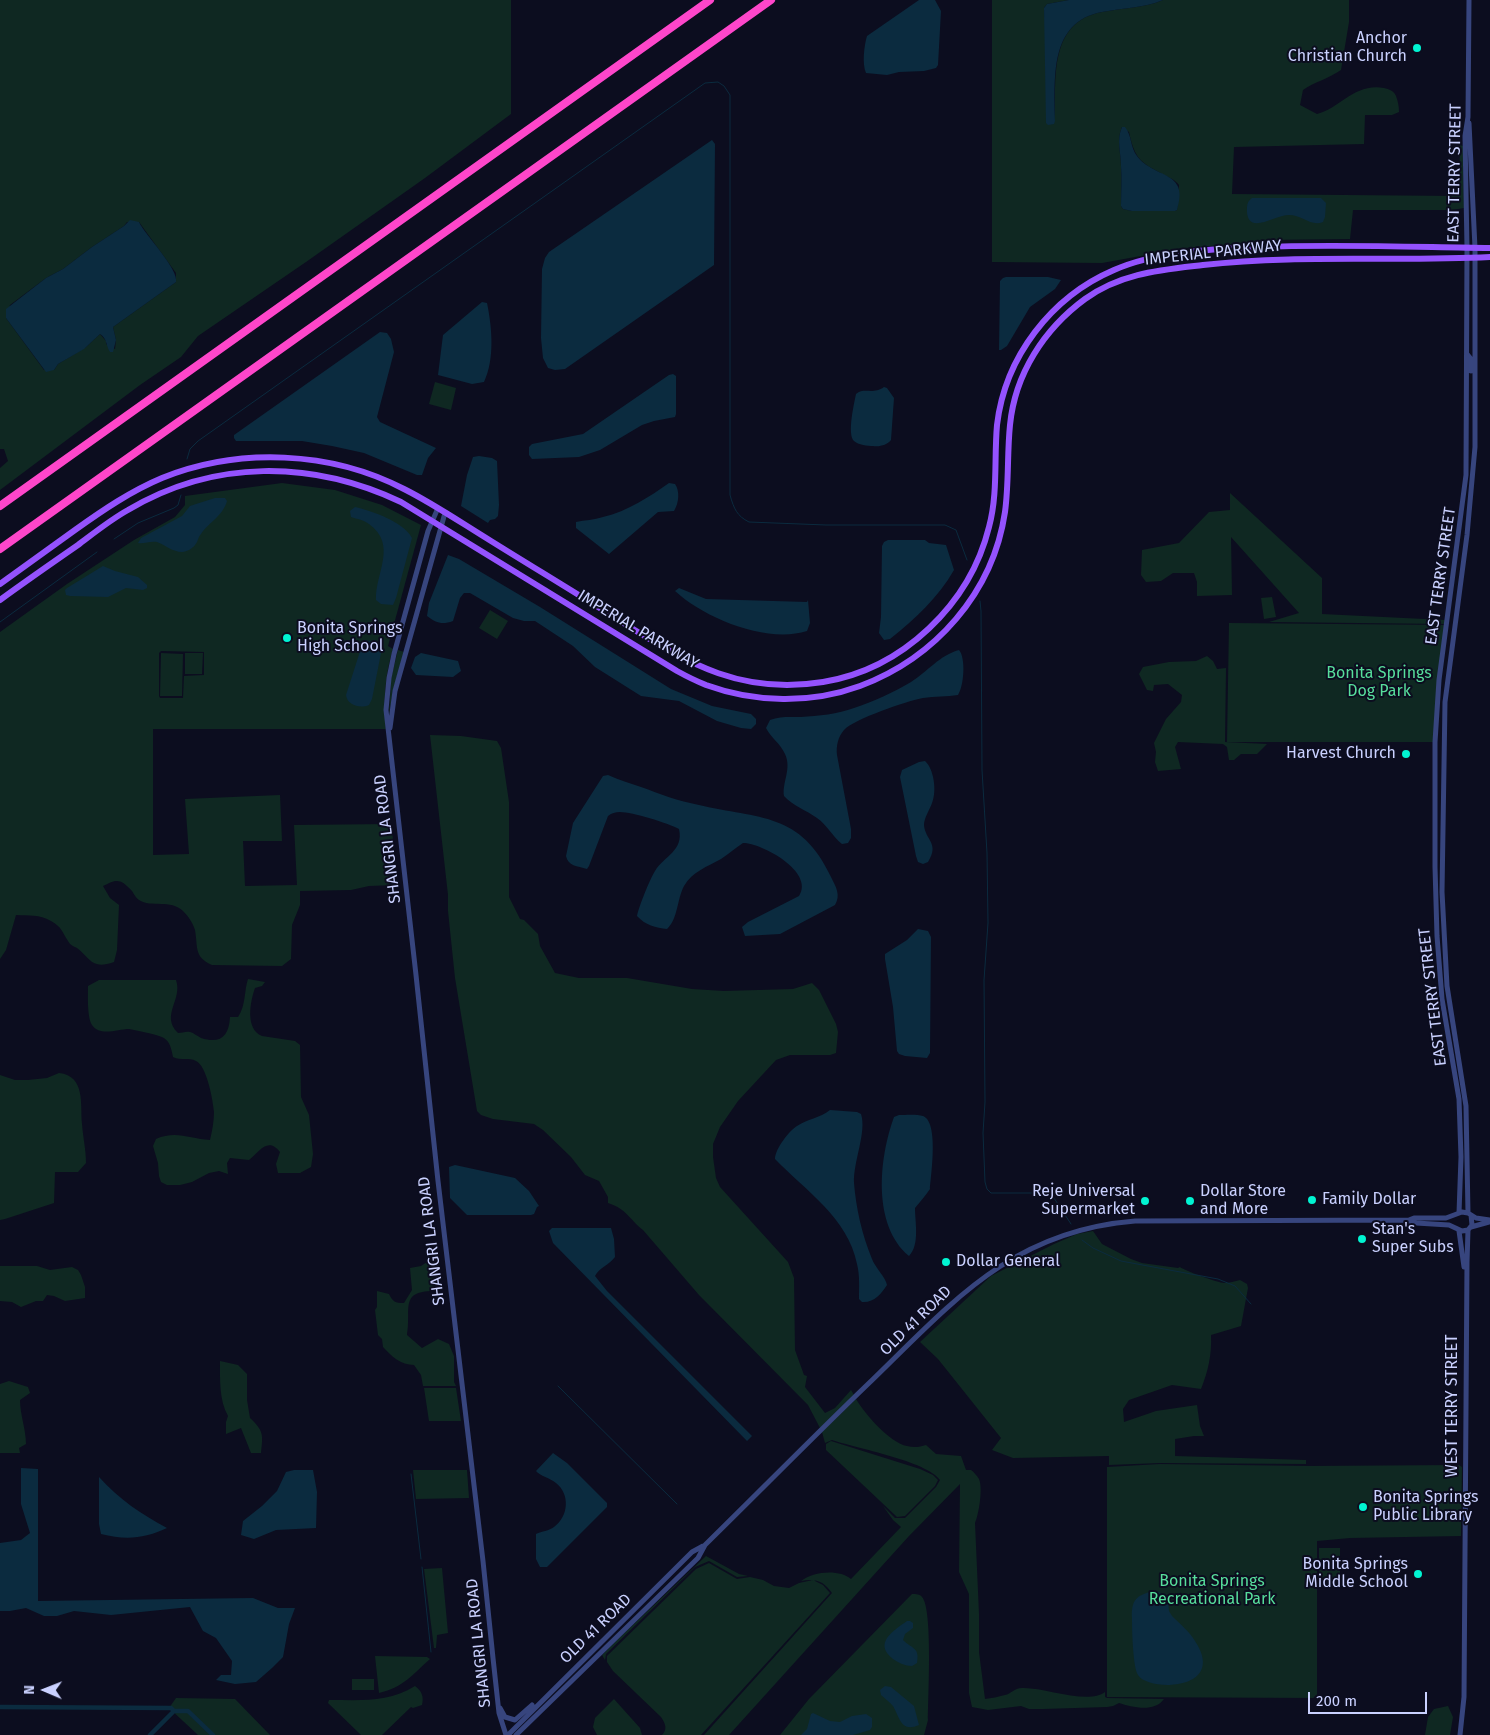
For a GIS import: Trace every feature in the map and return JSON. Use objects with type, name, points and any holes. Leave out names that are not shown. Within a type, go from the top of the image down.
[{"type":"highway","points":[[0,506],[710,0]]},
{"type":"highway","points":[[0,549],[771,0]]},
{"type":"main road","name":"IMPERIAL PARKWAY","points":[[0,584],[121,498],[164,477],[217,462],[244,458],[284,458],[342,465],[390,482],[438,508],[645,637],[700,667],[727,677],[760,684],[793,685],[826,682],[855,674],[883,662],[907,647],[931,627],[949,608],[966,584],[990,525],[995,491],[998,425],[1003,394],[1014,364],[1030,338],[1055,309],[1083,286],[1114,270],[1143,260],[1228,248],[1312,245],[1490,248]]},
{"type":"main road","name":"IMPERIAL PARKWAY","points":[[0,600],[128,510],[169,490],[218,476],[243,472],[268,471],[315,474],[341,479],[388,496],[433,521],[663,663],[704,684],[730,692],[761,698],[788,699],[848,691],[876,680],[903,666],[927,649],[956,619],[972,598],[988,569],[998,542],[1005,513],[1010,422],[1015,398],[1027,366],[1044,339],[1064,317],[1087,298],[1120,281],[1146,272],[1227,263],[1293,259],[1490,257]]},
{"type":"street","name":"EAST TERRY STREET","points":[[1458,1214],[1461,1205],[1459,1099],[1442,999],[1437,936],[1435,742],[1439,680],[1466,480],[1467,248],[1465,136],[1468,118],[1469,0]]},
{"type":"street","points":[[1468,118],[1475,248],[1475,447],[1472,492],[1445,702],[1442,892],[1446,977],[1465,1096],[1470,1214],[1473,1222],[1470,1229]]},
{"type":"street","points":[[1467,354],[1471,359],[1472,390],[1475,399]]},
{"type":"street","name":"SHANGRI LA ROAD","points":[[438,508],[428,531],[389,678],[386,710],[498,1703],[502,1724],[507,1735]]},
{"type":"street","name":"SHANGRI LA ROAD","points":[[390,743],[391,711],[395,691],[445,513]]},
{"type":"street","points":[[1458,1214],[1470,1214],[1476,1218],[1490,1221],[1470,1229],[1458,1230],[1454,1223],[1458,1214]]},
{"type":"street","name":"OLD 41 ROAD","points":[[507,1735],[692,1552],[705,1545],[964,1292],[997,1267],[1045,1242],[1080,1230],[1114,1222],[1409,1220],[1414,1218],[1446,1218],[1458,1214]]},
{"type":"street","name":"OLD 41 ROAD","points":[[1409,1220],[1416,1223],[1449,1226],[1458,1230]]},
{"type":"street","name":"WEST TERRY STREET","points":[[1460,1735],[1464,1697],[1466,1286],[1470,1229]]},
{"type":"street","name":"WEST TERRY STREET","points":[[1458,1230],[1466,1286]]},
{"type":"street","name":"OLD 41 ROAD","points":[[516,1735],[698,1558],[705,1545]]},
{"type":"street","points":[[498,1703],[506,1717],[511,1720],[518,1719],[552,1686],[562,1679]]},
{"type":"green space","points":[[0,0],[511,0],[511,114],[425,178],[198,336],[181,357],[140,385],[0,490],[0,468],[8,461],[4,449],[0,449]],"holes":[[[127,222],[139,222],[176,273],[176,282],[113,327],[116,340],[115,349],[106,344],[106,341],[100,334],[86,347],[58,364],[54,370],[44,370],[6,318],[10,305],[46,278],[63,269],[124,226]]]},
{"type":"green space","points":[[992,0],[1069,0],[1047,4],[1044,8],[1055,121],[1056,71],[1059,55],[1064,40],[1072,27],[1085,18],[1102,12],[1141,6],[1163,0],[1349,0],[1349,22],[1341,70],[1303,90],[1300,105],[1317,114],[1326,111],[1356,92],[1373,87],[1391,90],[1398,102],[1399,112],[1392,115],[1365,115],[1364,144],[1234,147],[1232,194],[1457,196],[1459,194],[1460,145],[1463,146],[1464,208],[1452,210],[1353,210],[1350,239],[1261,240],[1185,248],[1102,263],[992,262]],"holes":[[[1122,127],[1129,132],[1131,142],[1141,160],[1179,185],[1177,210],[1132,211],[1123,209],[1121,206],[1119,137]]]},
{"type":"green space","points":[[435,382],[456,388],[451,410],[429,404]]},
{"type":"green space","points":[[282,483],[335,490],[382,505],[421,525],[388,646],[393,649],[385,688],[386,729],[153,729],[153,855],[189,854],[185,799],[280,795],[282,841],[243,841],[245,886],[297,885],[294,825],[391,824],[396,862],[395,885],[369,886],[351,890],[300,891],[300,905],[292,925],[291,959],[282,966],[212,965],[206,962],[198,951],[194,927],[183,911],[173,905],[144,902],[118,881],[103,886],[110,898],[119,905],[117,950],[114,962],[101,965],[92,962],[70,944],[55,923],[47,919],[16,915],[6,950],[0,959],[0,632],[67,584],[134,540],[175,517],[185,505],[185,496]],"holes":[[[161,651],[204,652],[204,675],[184,676],[183,698],[160,698],[159,653]]]},
{"type":"green space","points":[[1230,493],[1322,578],[1322,614],[1445,620],[1445,624],[1269,622],[1299,613],[1231,537],[1232,595],[1197,596],[1197,582],[1194,573],[1173,573],[1161,581],[1146,582],[1141,575],[1142,550],[1179,543],[1209,512],[1230,510]]},
{"type":"green space","points":[[1272,597],[1276,617],[1264,619],[1261,598]]},
{"type":"green space","points":[[490,610],[508,621],[497,639],[479,628]]},
{"type":"green space","name":"Bonita Springs Dog Park","points":[[1229,623],[1447,625],[1435,742],[1227,742]]},
{"type":"green space","points":[[398,650],[404,652],[393,690],[389,716],[391,678]]},
{"type":"green space","points":[[161,653],[183,654],[182,696],[160,696]]},
{"type":"green space","points":[[185,653],[203,653],[202,674],[185,674]]},
{"type":"green space","points":[[1207,656],[1213,661],[1217,669],[1226,668],[1225,742],[1267,744],[1257,754],[1241,754],[1234,760],[1229,760],[1227,747],[1223,744],[1178,742],[1175,747],[1181,769],[1158,771],[1155,762],[1156,752],[1154,743],[1166,719],[1181,702],[1182,695],[1168,684],[1154,685],[1153,691],[1147,690],[1139,674],[1143,667],[1169,662],[1196,661]]},
{"type":"green space","points":[[430,735],[461,736],[497,741],[501,748],[509,802],[509,897],[520,919],[524,920],[538,934],[540,946],[555,973],[579,978],[627,978],[692,989],[724,991],[793,989],[812,983],[819,990],[836,1024],[838,1032],[836,1053],[830,1055],[790,1055],[776,1060],[738,1101],[720,1127],[713,1144],[713,1157],[716,1178],[720,1187],[788,1262],[794,1278],[795,1350],[804,1375],[807,1376],[805,1387],[825,1413],[835,1408],[851,1390],[854,1395],[820,1428],[808,1405],[699,1295],[643,1230],[624,1211],[608,1203],[608,1197],[599,1181],[585,1175],[571,1157],[543,1130],[534,1124],[493,1119],[481,1115],[477,1111],[455,978],[448,895]]},
{"type":"green space","points":[[248,979],[265,982],[262,986],[255,988],[250,1015],[253,1028],[262,1036],[295,1041],[300,1045],[301,1097],[309,1115],[313,1154],[311,1167],[300,1173],[278,1173],[276,1164],[280,1152],[275,1147],[267,1146],[263,1147],[249,1160],[230,1158],[227,1163],[228,1174],[219,1171],[209,1173],[192,1182],[180,1185],[167,1185],[161,1182],[153,1146],[156,1139],[170,1135],[210,1140],[214,1112],[206,1076],[200,1064],[196,1061],[173,1057],[169,1043],[154,1034],[129,1029],[104,1032],[95,1029],[89,1017],[88,986],[99,980],[176,980],[177,994],[171,1014],[173,1026],[178,1033],[190,1032],[201,1038],[213,1040],[222,1037],[228,1030],[230,1017],[238,1017],[242,1008]]},
{"type":"green space","points":[[59,1073],[68,1075],[78,1085],[86,1163],[78,1172],[55,1172],[54,1203],[0,1220],[0,1075],[15,1080],[28,1080],[47,1078]]},
{"type":"green space","points":[[1093,1231],[1102,1244],[1131,1259],[1142,1263],[1180,1267],[1224,1283],[1240,1280],[1247,1284],[1248,1288],[1241,1326],[1211,1335],[1209,1363],[1201,1389],[1172,1385],[1129,1400],[1123,1409],[1124,1422],[1156,1411],[1197,1405],[1200,1426],[1204,1436],[1175,1439],[1175,1456],[1306,1460],[1306,1464],[1160,1463],[1109,1465],[1109,1456],[1013,1458],[992,1450],[1001,1438],[938,1359],[920,1342],[991,1276],[1054,1244],[1077,1234]]},
{"type":"green space","points":[[427,1262],[433,1262],[439,1274],[440,1287],[436,1291],[416,1294],[411,1298],[408,1310],[407,1335],[422,1348],[438,1339],[449,1344],[454,1356],[454,1382],[456,1386],[423,1386],[421,1375],[414,1365],[401,1362],[393,1357],[383,1347],[382,1339],[378,1335],[375,1310],[377,1307],[377,1291],[389,1294],[395,1302],[404,1303],[412,1290],[410,1268],[421,1266]]},
{"type":"green space","points":[[0,1266],[37,1266],[50,1270],[72,1267],[78,1270],[81,1275],[85,1287],[85,1298],[65,1301],[47,1295],[43,1301],[36,1301],[21,1307],[12,1302],[0,1301]]},
{"type":"green space","points":[[220,1361],[238,1365],[247,1374],[247,1400],[250,1418],[258,1426],[262,1434],[261,1453],[251,1453],[241,1428],[226,1434],[228,1416],[222,1396]]},
{"type":"green space","points":[[9,1381],[28,1387],[30,1393],[20,1400],[26,1444],[19,1448],[20,1453],[0,1453],[0,1384]]},
{"type":"green space","points":[[424,1388],[456,1388],[461,1421],[429,1421]]},
{"type":"green space","points":[[856,1399],[872,1420],[893,1440],[910,1447],[926,1445],[936,1454],[961,1456],[966,1470],[971,1470],[979,1479],[981,1488],[980,1501],[975,1523],[979,1652],[985,1699],[1007,1694],[1017,1689],[1031,1688],[1088,1697],[1097,1696],[1105,1692],[1105,1697],[1107,1698],[1164,1699],[1155,1706],[1143,1708],[1119,1703],[1107,1707],[1043,1709],[1029,1709],[1021,1706],[988,1710],[972,1707],[969,1693],[969,1594],[959,1572],[960,1484],[909,1536],[729,1735],[704,1735],[832,1593],[819,1581],[801,1581],[812,1575],[826,1572],[840,1574],[851,1579],[901,1527],[893,1520],[883,1506],[895,1518],[905,1518],[936,1487],[940,1480],[933,1473],[906,1461],[832,1440],[825,1443],[822,1432]]},
{"type":"green space","points":[[831,1441],[920,1469],[933,1475],[938,1480],[935,1486],[905,1516],[897,1517],[826,1450],[826,1444]]},
{"type":"green space","name":"Bonita Springs Recreational Park","points":[[1160,1464],[1309,1466],[1459,1465],[1462,1467],[1461,1536],[1350,1538],[1317,1541],[1317,1698],[1107,1697],[1107,1467]]},
{"type":"green space","points":[[413,1470],[467,1470],[469,1498],[416,1499]]},
{"type":"green space","points":[[1319,1548],[1340,1548],[1340,1579],[1319,1579]]},
{"type":"green space","points":[[706,1556],[739,1574],[748,1576],[737,1577],[709,1561],[695,1567],[606,1654],[605,1660],[602,1655]]},
{"type":"green space","points":[[709,1563],[737,1579],[750,1577],[763,1580],[774,1586],[789,1588],[799,1583],[813,1580],[823,1585],[830,1593],[701,1735],[662,1735],[665,1724],[661,1717],[613,1671],[607,1662],[607,1656],[696,1569]]},
{"type":"green space","points":[[442,1568],[448,1633],[437,1635],[436,1648],[434,1648],[424,1569]]},
{"type":"green space","points":[[912,1594],[922,1597],[928,1618],[928,1720],[924,1735],[780,1735],[809,1699]]},
{"type":"green space","points":[[375,1656],[427,1657],[430,1659],[401,1684],[379,1693]]},
{"type":"green space","points":[[352,1679],[374,1679],[374,1690],[352,1690]]},
{"type":"green space","points":[[415,1686],[422,1694],[422,1705],[411,1707],[382,1735],[361,1735],[328,1703],[329,1700],[384,1698]]},
{"type":"green space","points":[[176,1698],[235,1699],[270,1735],[198,1735],[169,1708]]},
{"type":"green space","points":[[614,1699],[640,1728],[642,1735],[597,1735],[593,1727],[595,1718]]},
{"type":"green space","points":[[1448,1706],[1453,1717],[1450,1735],[1425,1735],[1428,1717],[1434,1709]]},
{"type":"water","points":[[919,0],[935,0],[941,11],[938,65],[936,68],[887,75],[866,73],[864,55],[867,36]]},
{"type":"water","points":[[1069,0],[1163,0],[1141,6],[1102,12],[1084,18],[1072,27],[1063,40],[1058,55],[1055,121],[1054,124],[1048,125],[1046,123],[1044,8],[1047,4]]},
{"type":"water","points":[[1122,127],[1125,127],[1127,130],[1137,156],[1152,169],[1175,181],[1179,188],[1180,197],[1177,210],[1132,211],[1123,209],[1121,206],[1119,142]]},
{"type":"water","points":[[712,140],[715,144],[714,265],[565,369],[555,370],[548,368],[543,358],[541,338],[542,269],[549,252]]},
{"type":"water","points":[[1252,198],[1321,198],[1326,203],[1325,217],[1323,222],[1319,223],[1289,215],[1262,223],[1255,223],[1248,216],[1247,204]]},
{"type":"water","points":[[130,220],[139,222],[172,269],[176,276],[176,282],[113,327],[116,340],[113,352],[110,352],[100,334],[84,349],[58,364],[54,370],[46,372],[6,318],[6,309],[46,278],[63,269]]},
{"type":"water","points":[[1006,277],[1048,277],[1061,280],[1055,289],[1030,307],[1007,346],[999,350],[1000,281]]},
{"type":"water","points":[[482,302],[487,303],[492,343],[490,363],[484,382],[472,384],[438,375],[443,335]]},
{"type":"water","points":[[380,332],[387,333],[391,339],[394,352],[377,417],[380,422],[436,448],[428,458],[422,475],[417,475],[364,453],[332,446],[302,441],[236,441],[234,435]]},
{"type":"water","points":[[673,374],[676,376],[675,417],[642,425],[600,450],[579,457],[532,459],[529,455],[529,447],[532,444],[583,434]]},
{"type":"water","points":[[884,387],[887,388],[894,398],[891,440],[878,446],[854,441],[851,432],[856,394]]},
{"type":"water","points":[[473,457],[492,458],[497,461],[498,516],[488,523],[461,506],[467,475]]},
{"type":"water","points":[[669,483],[675,484],[678,490],[678,501],[674,511],[658,512],[609,554],[576,528],[576,522],[600,518],[621,511]]},
{"type":"water","points":[[215,498],[225,498],[227,501],[225,506],[200,535],[190,550],[179,552],[157,542],[138,543],[141,538],[182,516],[190,506]]},
{"type":"water","points":[[355,507],[378,514],[395,522],[408,532],[412,538],[393,605],[381,604],[376,600],[383,560],[384,550],[382,541],[378,532],[369,524],[351,517],[350,511]]},
{"type":"water","points":[[888,540],[925,540],[929,543],[946,545],[954,570],[941,590],[908,624],[890,639],[884,640],[879,633],[882,546]]},
{"type":"water","points":[[448,555],[459,559],[540,607],[671,689],[712,706],[751,714],[756,719],[756,724],[751,729],[741,728],[717,721],[679,701],[641,696],[595,667],[573,646],[535,621],[513,618],[470,593],[464,593],[460,598],[453,621],[439,623],[433,620],[427,616],[429,603]]},
{"type":"water","points":[[103,566],[138,577],[147,585],[147,588],[143,590],[126,588],[108,597],[66,595],[65,590],[67,588]]},
{"type":"water","points":[[679,588],[706,599],[807,602],[808,600],[810,623],[807,631],[791,634],[755,631],[719,619],[702,610],[675,591]]},
{"type":"water","points":[[365,640],[379,643],[382,648],[372,699],[369,705],[362,707],[351,704],[346,695]]},
{"type":"water","points":[[959,650],[963,659],[963,672],[962,685],[958,695],[923,698],[905,703],[858,721],[844,730],[840,736],[837,745],[837,755],[851,829],[851,838],[848,843],[842,844],[821,821],[791,803],[784,796],[788,765],[783,750],[766,728],[770,720],[782,717],[801,717],[841,712],[861,706],[904,686],[952,652]]},
{"type":"water","points":[[421,653],[458,661],[461,671],[453,677],[416,675],[411,668],[415,657]]},
{"type":"water","points":[[925,761],[931,769],[934,780],[934,798],[924,825],[933,850],[928,862],[923,864],[918,862],[916,856],[900,777],[902,770]]},
{"type":"water","points":[[608,775],[676,799],[759,817],[792,829],[806,840],[819,856],[831,877],[838,894],[835,905],[780,934],[745,936],[742,927],[748,922],[799,896],[802,887],[800,878],[784,860],[762,848],[743,843],[721,859],[696,873],[688,881],[682,891],[671,925],[667,929],[647,924],[637,916],[640,906],[655,871],[679,843],[679,829],[626,812],[615,812],[608,816],[587,869],[571,864],[566,856],[573,823],[603,776]]},
{"type":"water","points":[[918,929],[928,931],[931,937],[930,1053],[927,1058],[905,1056],[897,1051],[893,1007],[885,959],[885,954],[907,940]]},
{"type":"water","points":[[830,1110],[861,1114],[861,1138],[854,1175],[856,1202],[868,1250],[887,1285],[877,1297],[866,1302],[862,1302],[859,1299],[857,1264],[845,1233],[824,1206],[775,1159],[780,1145],[794,1128]]},
{"type":"water","points":[[899,1115],[923,1116],[928,1120],[933,1138],[930,1189],[915,1208],[916,1240],[909,1256],[897,1243],[889,1227],[884,1209],[882,1190],[882,1171],[889,1133],[894,1117]]},
{"type":"water","points":[[455,1165],[515,1178],[529,1191],[539,1206],[534,1214],[531,1215],[467,1215],[450,1198],[449,1167]]},
{"type":"water","points":[[552,1228],[611,1228],[615,1257],[595,1276],[607,1291],[752,1436],[747,1441],[553,1243],[549,1231]]},
{"type":"water","points":[[553,1453],[567,1463],[607,1503],[607,1507],[547,1567],[540,1567],[536,1559],[536,1534],[552,1528],[559,1522],[563,1517],[566,1505],[561,1488],[554,1481],[536,1471]]},
{"type":"water","points":[[21,1468],[38,1469],[38,1601],[253,1598],[278,1608],[295,1608],[289,1624],[283,1657],[256,1682],[235,1684],[216,1680],[221,1675],[231,1675],[232,1661],[216,1638],[203,1631],[190,1607],[111,1615],[74,1611],[57,1616],[44,1616],[26,1608],[0,1611],[0,1543],[21,1540],[30,1533],[21,1504]]},
{"type":"water","points":[[313,1470],[317,1492],[316,1528],[276,1530],[254,1539],[241,1535],[243,1521],[277,1491],[286,1472]]},
{"type":"water","points":[[99,1477],[131,1506],[167,1528],[142,1536],[126,1538],[101,1534],[99,1524]]},
{"type":"water","points":[[1154,1591],[1159,1592],[1168,1599],[1169,1611],[1193,1638],[1202,1658],[1201,1670],[1194,1678],[1183,1683],[1156,1684],[1145,1680],[1136,1671],[1132,1607],[1136,1599],[1143,1594]]},
{"type":"water","points":[[907,1621],[913,1623],[913,1628],[905,1634],[903,1640],[915,1649],[918,1658],[917,1663],[912,1666],[902,1664],[893,1659],[885,1648],[887,1638],[891,1633]]},
{"type":"water","points":[[885,1686],[891,1687],[914,1706],[919,1725],[908,1727],[902,1723],[893,1706],[881,1695],[880,1690]]},
{"type":"water","points":[[813,1713],[830,1721],[840,1722],[852,1716],[866,1714],[872,1718],[872,1727],[870,1730],[853,1735],[801,1735],[807,1729],[811,1714]]},
{"type":"waterway","points":[[187,459],[190,449],[198,441],[705,83],[718,82],[724,86],[730,95],[730,495],[735,508],[739,515],[749,522],[826,525],[945,525],[956,530],[967,560]]},
{"type":"waterway","points":[[114,539],[138,523],[174,508],[178,505],[181,495]]},
{"type":"waterway","points":[[0,622],[97,552]]},
{"type":"waterway","points":[[980,601],[982,770],[987,853],[988,923],[984,980],[985,1102],[983,1133],[985,1182],[987,1189],[991,1193],[1048,1193],[1054,1198],[1071,1224]]},
{"type":"waterway","points":[[1082,1240],[1093,1248],[1121,1261],[1218,1279],[1235,1286],[1251,1304]]},
{"type":"waterway","points":[[558,1386],[677,1504]]},
{"type":"waterway","points":[[411,1474],[421,1559]]},
{"type":"waterway","points":[[422,1567],[431,1652]]},
{"type":"waterway","points":[[0,1707],[171,1708],[174,1711]]},
{"type":"waterway","points":[[150,1735],[174,1711],[188,1711],[213,1735]]},
{"type":"place","name":"Anchor Christian Church","points":[[1417,48]]},
{"type":"place","name":"Bonita Springs High School","points":[[287,638]]},
{"type":"place","name":"Harvest Church","points":[[1406,754]]},
{"type":"place","name":"Family Dollar","points":[[1312,1200]]},
{"type":"place","name":"Reje Universal Supermarket","points":[[1145,1201]]},
{"type":"place","name":"Dollar Store and More","points":[[1190,1201]]},
{"type":"place","name":"Stan's Super Subs","points":[[1362,1239]]},
{"type":"place","name":"Dollar General","points":[[946,1262]]},
{"type":"place","name":"Bonita Springs Public Library","points":[[1363,1507]]},
{"type":"place","name":"Bonita Springs Middle School","points":[[1418,1574]]}]
